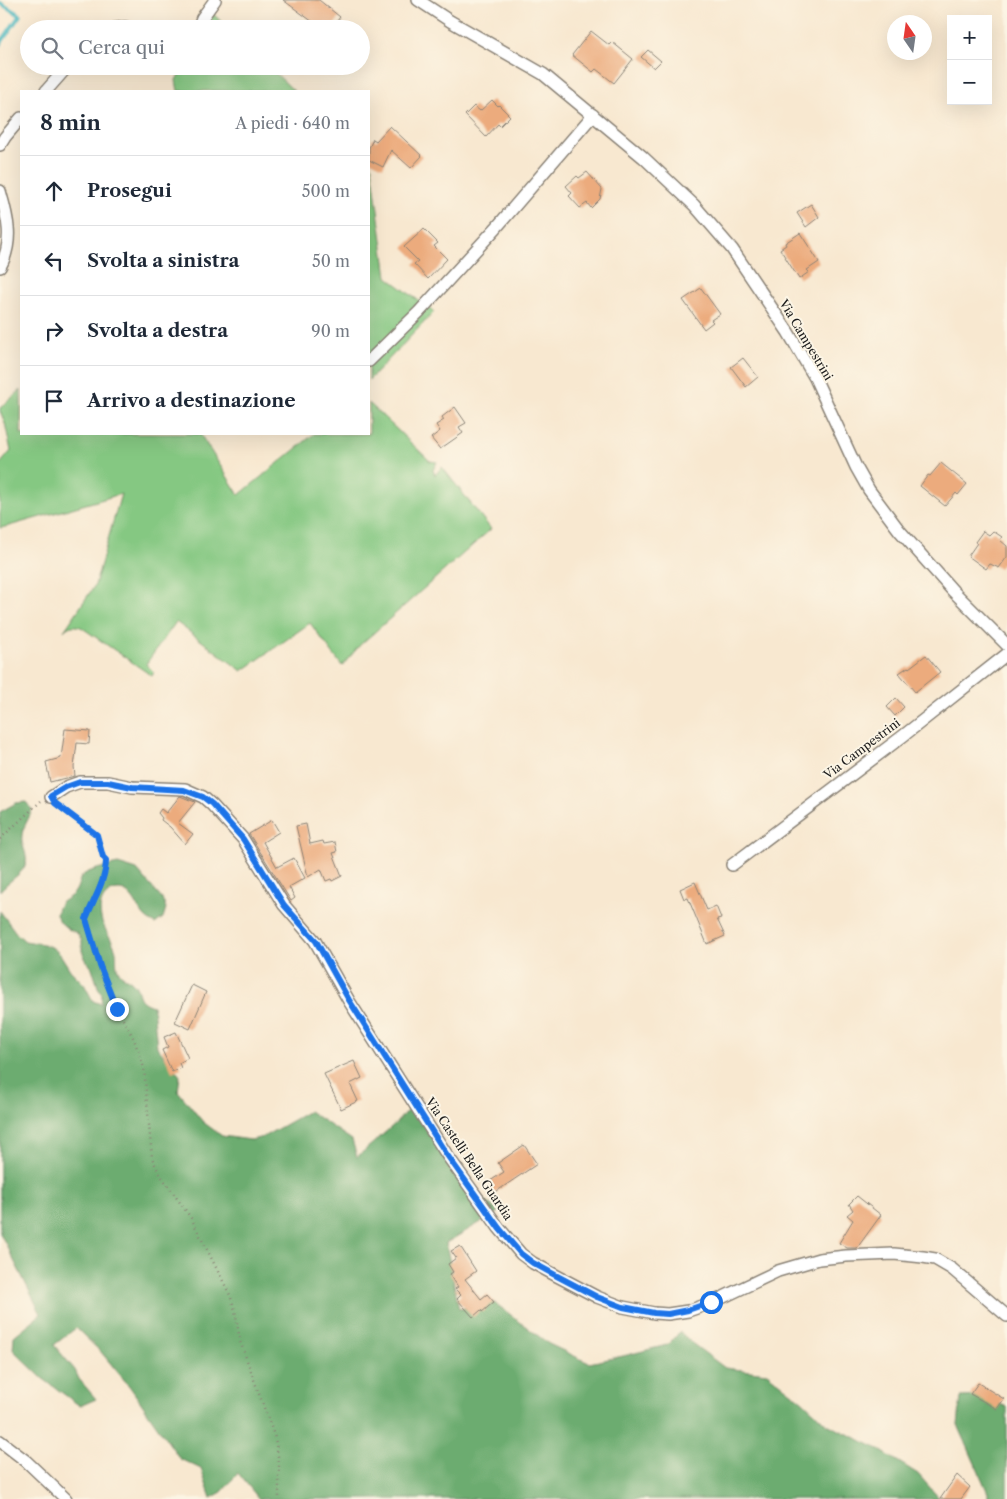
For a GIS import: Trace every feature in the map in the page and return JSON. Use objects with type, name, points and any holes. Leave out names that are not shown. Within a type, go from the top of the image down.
[{"type":"street","points":[[201,20],[215,0]]},
{"type":"street","name":"Via Campestrini","points":[[418,0],[450,21],[544,74],[643,157],[694,205],[732,249],[788,332],[815,378],[856,467],[870,490],[899,530],[953,591],[1007,645]]},
{"type":"street","points":[[47,90],[60,75]]},
{"type":"street","points":[[370,360],[419,312],[496,228],[593,115]]},
{"type":"street","points":[[0,145],[20,119]]},
{"type":"street","points":[[0,191],[7,214],[9,233],[8,249],[0,267]]},
{"type":"street","name":"Via Campestrini","points":[[732,864],[903,736],[1007,654]]},
{"type":"street","name":"Via Castelli Bella Guardia","points":[[51,796],[66,787],[80,782],[108,782],[132,787],[184,790],[203,797],[212,804],[243,839],[284,905],[316,941],[349,1000],[447,1155],[499,1228],[521,1254],[549,1272],[597,1297],[623,1307],[668,1314],[688,1310],[711,1302],[778,1271],[819,1259],[894,1254],[935,1259],[952,1269],[1007,1316]]},
{"type":"street","points":[[0,1441],[26,1461],[66,1499]]},
{"type":"path","points":[[0,839],[43,800],[51,796],[55,803],[97,835],[103,857],[106,860],[106,868],[99,890],[86,919],[114,1004],[134,1039],[144,1068],[152,1158],[159,1173],[191,1218],[230,1295],[235,1310],[240,1341],[274,1438],[279,1462],[279,1499]]},
{"type":"green space","points":[[212,13],[219,20],[208,20]]},
{"type":"green space","points":[[179,75],[277,75],[293,90],[178,90],[176,80]]},
{"type":"green space","points":[[370,164],[372,167],[387,277],[434,312],[370,379]]},
{"type":"green space","points":[[20,391],[20,435],[201,435],[239,495],[313,435],[370,435],[370,404],[430,461],[437,462],[433,470],[435,475],[442,467],[491,529],[360,645],[342,666],[310,623],[242,671],[176,622],[146,664],[154,672],[152,676],[81,627],[72,626],[64,631],[95,585],[121,494],[0,528],[0,464],[11,451],[0,408]]},
{"type":"green space","points":[[26,802],[32,809],[22,835],[22,843],[26,854],[25,866],[0,891],[0,812],[16,803]]},
{"type":"green space","points":[[118,864],[137,870],[162,899],[166,908],[163,918],[155,924],[145,917],[129,894],[124,891],[119,890],[108,893],[102,900],[101,919],[116,951],[117,968],[121,975],[130,980],[135,986],[140,998],[153,1006],[157,1047],[180,1076],[178,1091],[203,1122],[222,1136],[251,1140],[263,1137],[309,1111],[352,1140],[357,1157],[396,1123],[416,1101],[458,1175],[498,1212],[446,1243],[459,1309],[495,1303],[549,1344],[589,1363],[667,1345],[680,1332],[725,1368],[767,1373],[803,1401],[827,1424],[875,1447],[918,1474],[940,1499],[259,1499],[238,1473],[222,1492],[211,1498],[201,1469],[180,1459],[130,1387],[101,1352],[76,1328],[54,1345],[96,1399],[80,1406],[42,1378],[13,1350],[14,1336],[41,1314],[0,1233],[0,911],[17,934],[25,941],[43,944],[53,948],[60,954],[70,970],[84,984],[93,1001],[101,1004],[102,995],[92,968],[82,951],[82,941],[77,933],[61,923],[56,915],[61,902],[72,895],[77,889],[81,877],[88,872]]},
{"type":"green space","points":[[982,1396],[1007,1407],[1007,1499],[988,1499],[988,1493],[958,1425],[961,1397]]},
{"type":"building","points":[[283,0],[319,0],[340,17],[338,20],[310,20]]},
{"type":"building","points":[[591,31],[609,45],[612,42],[633,59],[614,83],[596,69],[593,72],[572,55]]},
{"type":"building","points":[[648,50],[661,61],[654,68],[641,57]]},
{"type":"building","points":[[492,100],[510,116],[500,126],[498,124],[486,137],[465,115],[474,106],[480,111]]},
{"type":"building","points":[[390,126],[422,156],[411,168],[391,150],[383,167],[370,160],[370,146],[373,139],[376,141]]},
{"type":"building","points":[[587,172],[602,189],[600,199],[591,208],[587,203],[580,208],[569,196],[572,193],[566,186],[577,176],[579,178]]},
{"type":"building","points":[[811,204],[819,217],[806,227],[797,213]]},
{"type":"building","points":[[424,229],[438,243],[434,246],[447,259],[428,279],[414,264],[418,261],[404,247]]},
{"type":"building","points":[[800,233],[819,262],[807,270],[809,272],[799,279],[780,249],[786,245],[785,243]]},
{"type":"building","points":[[701,288],[720,314],[711,320],[713,322],[704,329],[683,300]]},
{"type":"building","points":[[743,358],[758,377],[746,387],[731,367]]},
{"type":"building","points":[[455,407],[466,423],[459,427],[463,433],[440,449],[431,438],[440,431],[436,425],[444,420],[442,417]]},
{"type":"building","points":[[941,463],[967,484],[945,506],[920,486],[928,475],[930,476]]},
{"type":"building","points":[[983,531],[989,535],[993,531],[1002,537],[1000,540],[1007,546],[1007,557],[999,568],[990,564],[986,569],[968,556]]},
{"type":"building","points":[[926,655],[940,672],[915,692],[899,673]]},
{"type":"building","points":[[896,698],[904,707],[895,716],[887,707]]},
{"type":"building","points":[[65,729],[90,731],[89,744],[77,743],[74,767],[75,776],[50,782],[46,762],[61,758]]},
{"type":"building","points":[[180,796],[195,802],[178,823],[193,834],[185,844],[161,820],[162,818],[158,813],[161,809],[166,813]]},
{"type":"building","points":[[272,820],[279,832],[263,842],[277,867],[294,858],[305,878],[289,887],[295,898],[291,901],[249,834]]},
{"type":"building","points":[[306,824],[310,844],[323,841],[324,844],[335,842],[337,852],[333,853],[342,876],[332,881],[331,879],[326,881],[321,869],[308,877],[296,826]]},
{"type":"building","points":[[695,882],[707,910],[716,906],[721,918],[717,919],[725,936],[707,944],[688,898],[684,899],[680,889]]},
{"type":"building","points":[[192,985],[206,992],[190,1029],[175,1022]]},
{"type":"building","points":[[176,1032],[188,1058],[179,1063],[181,1068],[172,1072],[162,1050],[168,1047],[164,1037]]},
{"type":"building","points":[[354,1061],[362,1078],[350,1084],[358,1101],[341,1109],[324,1074]]},
{"type":"building","points":[[524,1145],[537,1164],[494,1193],[487,1183],[504,1172],[498,1163]]},
{"type":"building","points":[[857,1196],[881,1215],[857,1248],[847,1248],[839,1243],[853,1220],[847,1215],[853,1210],[849,1204]]},
{"type":"building","points":[[460,1246],[476,1271],[465,1279],[481,1299],[487,1294],[494,1302],[473,1317],[457,1299],[461,1295],[455,1289],[458,1287],[450,1274],[453,1272],[448,1264],[456,1258],[451,1251]]},
{"type":"building","points":[[978,1383],[1004,1399],[997,1409],[970,1394]]},
{"type":"building","points":[[957,1475],[970,1487],[961,1499],[940,1499]]},
{"type":"waterway","points":[[0,3],[20,15],[0,44]]},
{"type":"route","points":[[117,1009],[100,966],[86,919],[99,890],[106,868],[106,860],[103,857],[97,835],[55,803],[51,796],[66,787],[80,782],[108,782],[132,787],[194,792],[212,804],[243,839],[284,905],[316,941],[349,1000],[447,1155],[499,1228],[521,1254],[533,1263],[597,1297],[623,1307],[668,1314],[688,1310],[711,1302]]}]
